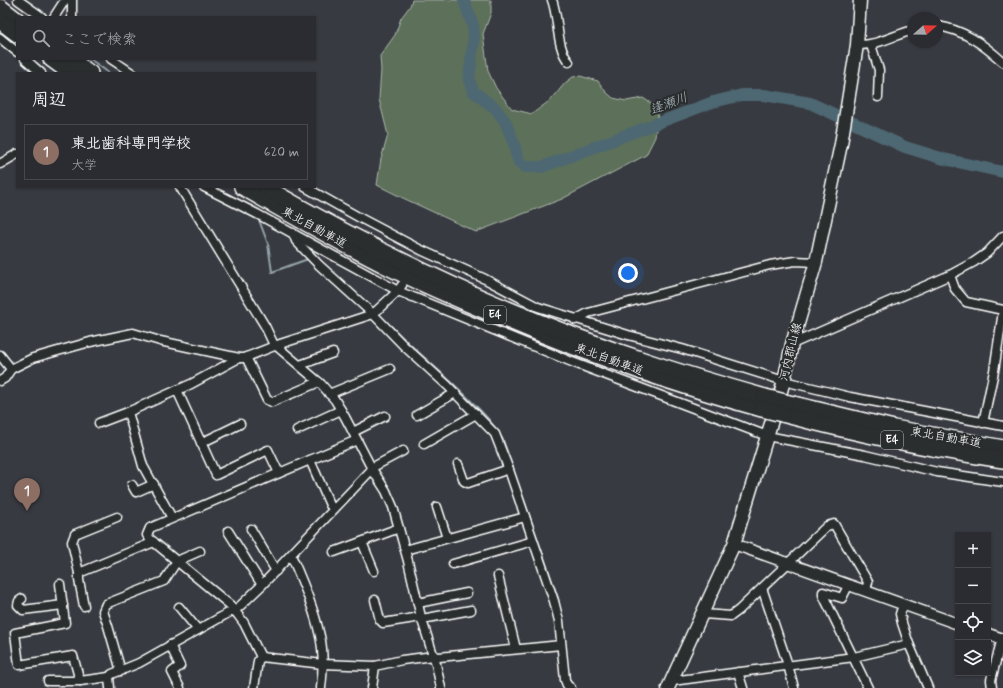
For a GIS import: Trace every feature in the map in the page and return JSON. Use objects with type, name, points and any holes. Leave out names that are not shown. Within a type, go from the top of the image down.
[{"type":"highway","points":[[0,7],[16,19]]},
{"type":"highway","points":[[0,22],[16,33]]},
{"type":"highway","points":[[51,60],[69,72]]},
{"type":"highway","points":[[71,60],[89,72]]},
{"type":"highway","name":"東北自動車道","points":[[244,188],[325,235],[392,269],[452,297],[587,353],[700,391],[764,403],[891,440],[1003,460]]},
{"type":"highway","name":"東北自動車道","points":[[267,188],[332,225],[396,258],[533,319],[764,403]]},
{"type":"highway","name":"東北自動車道","points":[[783,408],[1003,448]]},
{"type":"main road","name":"河内郡山線","points":[[670,684],[734,544],[784,380],[792,344],[816,262],[841,144],[857,46],[860,0]]},
{"type":"street","points":[[18,0],[41,16]]},
{"type":"street","points":[[55,16],[65,0]]},
{"type":"street","points":[[72,0],[72,16]]},
{"type":"street","points":[[552,0],[557,17],[563,51],[570,62]]},
{"type":"street","points":[[943,27],[973,38],[983,44],[1003,62]]},
{"type":"street","points":[[857,46],[871,45],[907,32]]},
{"type":"street","points":[[0,38],[16,51]]},
{"type":"street","points":[[871,45],[879,70],[878,97]]},
{"type":"street","points":[[26,60],[40,72]]},
{"type":"street","points":[[112,60],[130,72]]},
{"type":"street","points":[[0,164],[16,155]]},
{"type":"street","points":[[181,188],[265,326],[272,341],[318,382],[329,394],[341,410],[372,469],[386,491],[393,507],[399,528],[422,618],[434,656],[441,688]]},
{"type":"street","points":[[206,188],[400,288],[572,362],[768,436],[865,455],[936,472],[1003,482]]},
{"type":"street","points":[[307,188],[419,252],[485,279],[538,307],[575,320],[682,349],[784,380],[850,397],[1003,426]]},
{"type":"street","points":[[293,233],[296,241],[319,265],[373,314],[495,434],[554,601],[559,621],[565,682],[571,688]]},
{"type":"street","points":[[792,344],[950,275],[987,253],[1003,236]]},
{"type":"street","points":[[575,320],[588,313],[770,265],[795,261],[816,262]]},
{"type":"street","points":[[950,275],[955,289],[966,302],[1003,310],[994,371],[982,423]]},
{"type":"street","points":[[99,424],[177,390],[242,358],[373,314],[400,288]]},
{"type":"street","points":[[0,381],[5,378],[10,369],[33,358],[90,342],[133,333],[160,341],[242,358],[267,400],[272,402],[318,382]]},
{"type":"street","points":[[300,366],[333,353]]},
{"type":"street","points":[[0,355],[10,369]]},
{"type":"street","points":[[329,394],[390,369]]},
{"type":"street","points":[[177,390],[216,475],[268,450],[279,472]]},
{"type":"street","points":[[417,415],[455,393]]},
{"type":"street","points":[[297,430],[341,410]]},
{"type":"street","points":[[128,412],[143,466],[172,518]]},
{"type":"street","points":[[424,444],[476,414]]},
{"type":"street","points":[[261,658],[244,623],[234,610],[154,542],[147,535],[150,528],[310,460],[355,436],[385,416]]},
{"type":"street","points":[[202,443],[240,424]]},
{"type":"street","points":[[48,681],[78,684],[109,677],[121,670],[139,663],[234,610],[262,585],[372,469],[403,451]]},
{"type":"street","points":[[310,460],[334,509]]},
{"type":"street","points":[[458,464],[464,481],[468,483],[508,469]]},
{"type":"street","points":[[132,485],[136,492],[154,484]]},
{"type":"street","points":[[437,507],[447,538]]},
{"type":"street","points":[[84,606],[72,542],[75,534],[117,517]]},
{"type":"street","points":[[405,550],[525,517]]},
{"type":"street","points":[[703,614],[731,616],[827,526],[834,524],[868,582],[866,591]]},
{"type":"street","points":[[334,552],[399,528]]},
{"type":"street","points":[[252,529],[276,570]]},
{"type":"street","points":[[228,531],[262,585]]},
{"type":"street","points":[[453,564],[534,541]]},
{"type":"street","points":[[79,573],[154,542]]},
{"type":"street","points":[[362,542],[374,571]]},
{"type":"street","points":[[734,544],[955,623]]},
{"type":"street","points":[[121,670],[103,611],[106,604],[164,581],[177,561],[200,551]]},
{"type":"street","points":[[291,555],[308,596],[321,637],[323,664],[320,688]]},
{"type":"street","points":[[498,576],[516,650]]},
{"type":"street","points":[[60,584],[65,623],[15,633],[19,665],[73,656],[78,684]]},
{"type":"street","points":[[848,586],[842,598],[823,592],[823,595],[868,688]]},
{"type":"street","points":[[762,588],[788,665],[794,688]]},
{"type":"street","points":[[418,603],[467,594]]},
{"type":"street","points":[[22,599],[18,601],[18,605],[23,610],[63,605]]},
{"type":"street","points":[[375,600],[380,620],[383,623],[471,610]]},
{"type":"street","points":[[903,605],[900,614],[909,644],[928,688]]},
{"type":"street","points":[[179,607],[198,630]]},
{"type":"street","points":[[991,635],[1002,639],[991,680],[992,688]]},
{"type":"street","points":[[670,684],[738,672],[854,657],[909,644]]},
{"type":"street","points":[[261,658],[323,664],[375,666],[402,660],[434,656],[439,657],[561,645]]},
{"type":"street","points":[[170,646],[180,666],[172,672],[180,688]]},
{"type":"street","points":[[254,688],[258,661],[261,658]]},
{"type":"street","points":[[372,688],[375,666]]},
{"type":"street","points":[[738,672],[742,688]]},
{"type":"street","points":[[109,677],[110,688]]},
{"type":"green space","points":[[412,0],[491,0],[491,13],[483,34],[488,71],[496,88],[512,109],[532,114],[552,99],[565,83],[573,77],[580,76],[598,81],[606,92],[613,98],[626,101],[643,98],[655,106],[658,114],[655,137],[646,155],[562,199],[476,232],[377,185],[381,159],[388,135],[379,99],[381,70],[380,56],[395,35],[401,18],[410,6]]},
{"type":"waterway","name":"逢瀬川","points":[[464,0],[473,26],[474,37],[469,79],[473,91],[496,109],[505,121],[515,146],[519,162],[525,167],[542,167],[713,102],[742,95],[764,95],[810,103],[905,147],[944,159],[1003,172]]},
{"type":"waterway","points":[[91,60],[108,72]]},
{"type":"waterway","points":[[259,220],[268,244],[272,272],[308,259],[314,265]]},
{"type":"waterway","points":[[333,283],[366,313]]},
{"type":"waterway","points":[[391,326],[473,403],[496,428],[503,440],[558,598],[560,611]]},
{"type":"tunnel","points":[[411,268],[418,255]]},
{"type":"place","name":"東北歯科専門学校","points":[[27,511]]}]
